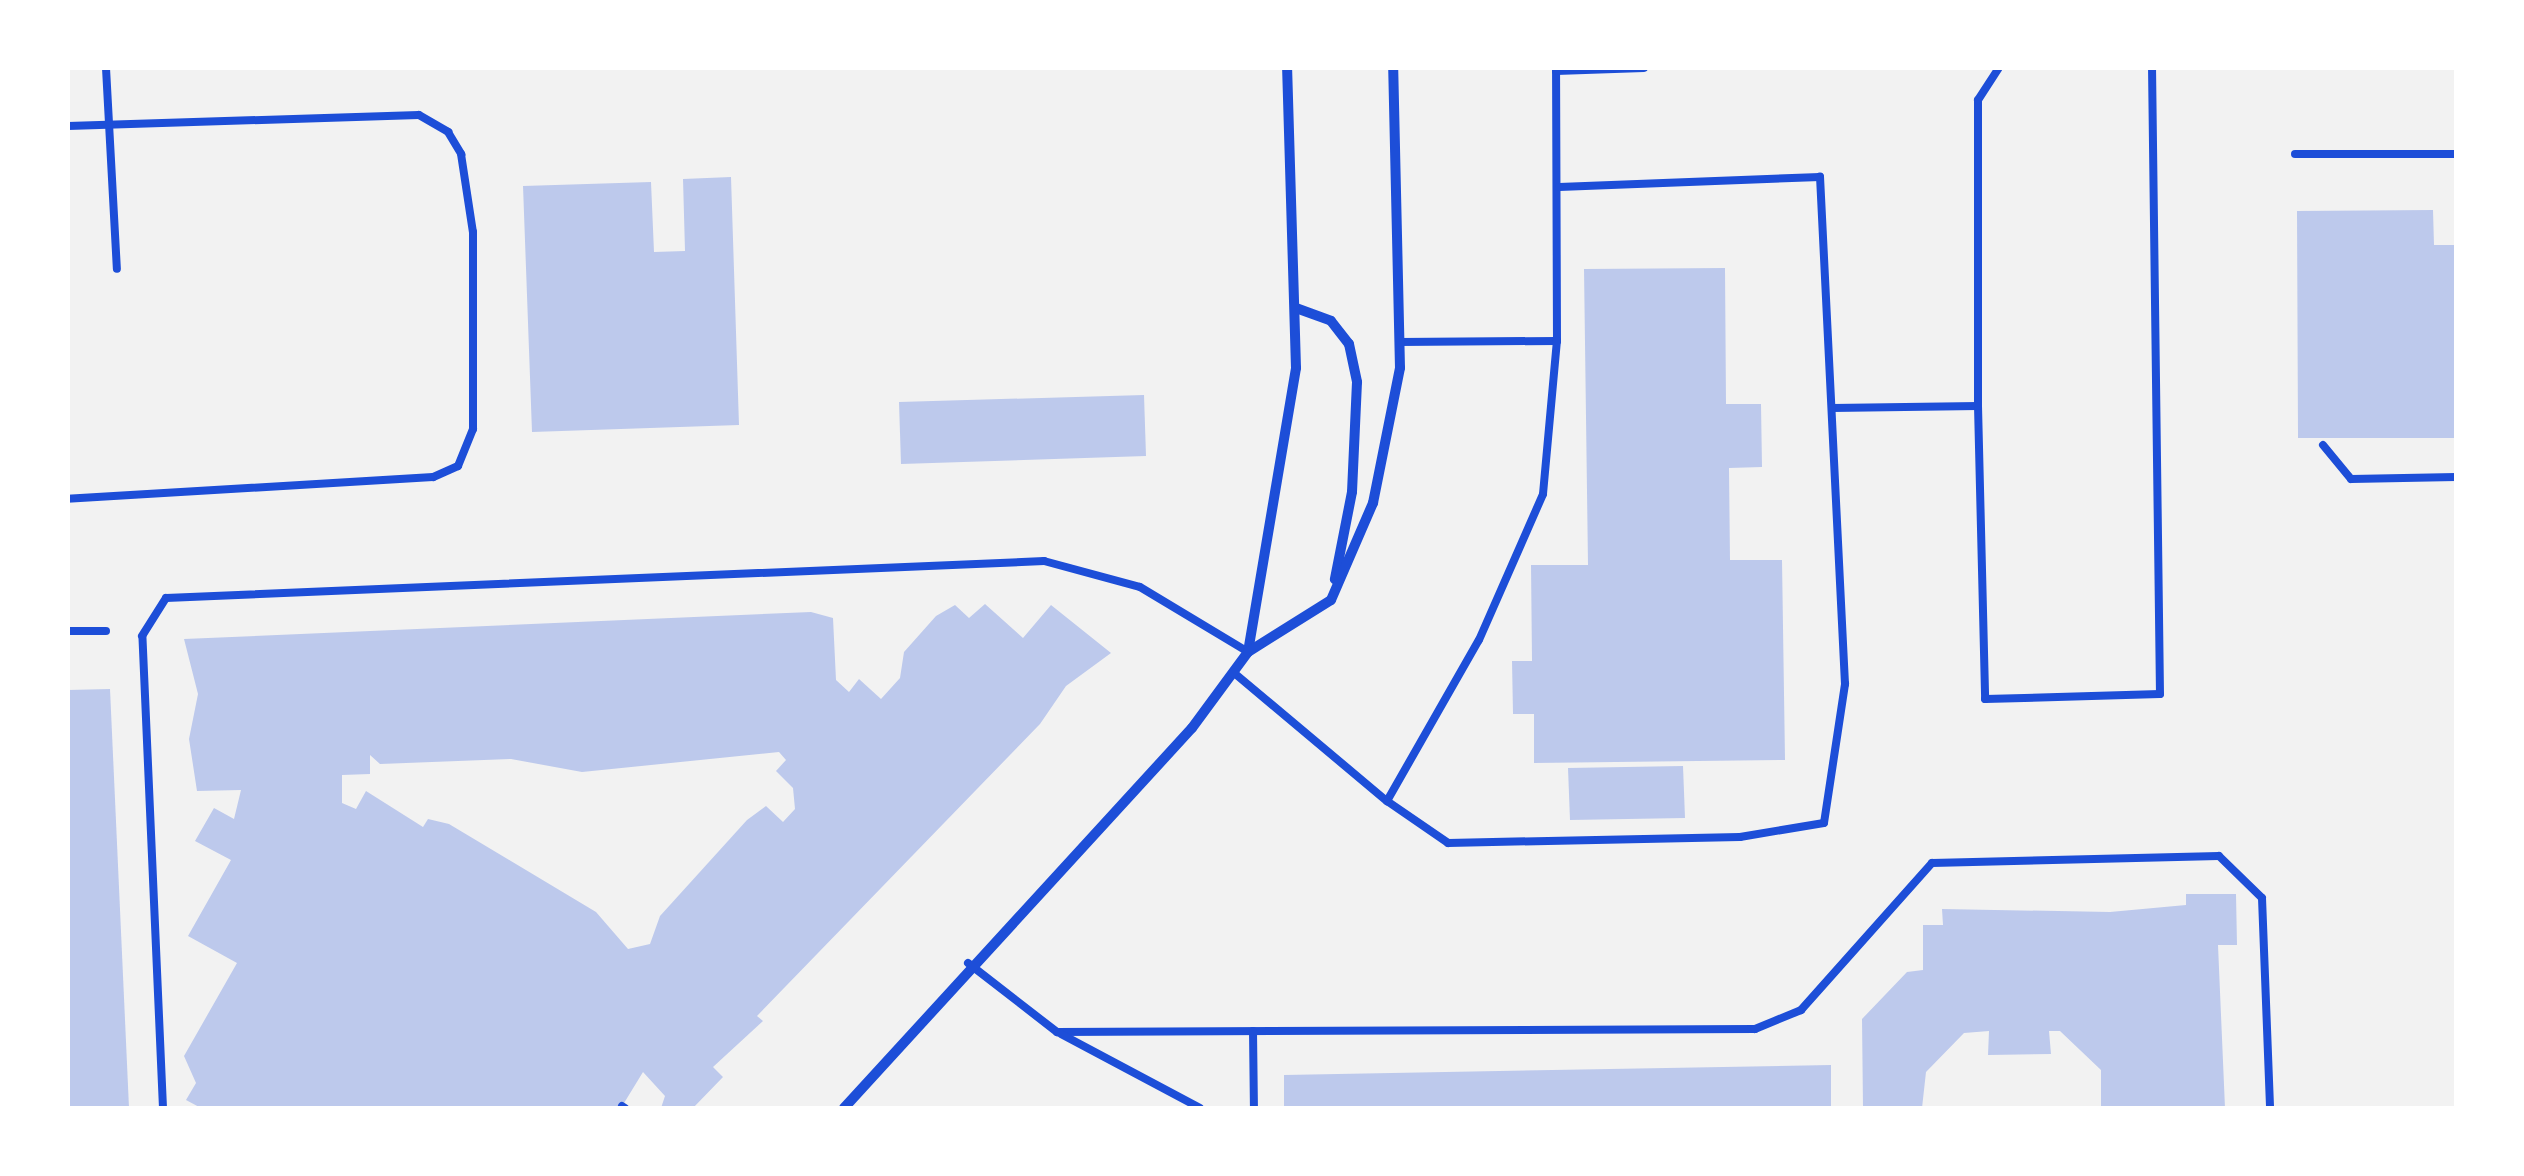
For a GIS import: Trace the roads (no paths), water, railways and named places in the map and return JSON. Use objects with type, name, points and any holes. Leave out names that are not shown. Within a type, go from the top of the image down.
[{"type":"street","points":[[1248,652],[1296,368],[1287,68]]},
{"type":"street","points":[[844,1108],[968,963],[1192,728],[1248,652],[1331,600],[1373,503],[1400,342],[1393,68]]},
{"type":"street","points":[[1296,308],[1331,322],[1349,344],[1357,382],[1352,492],[1331,600]]},
{"type":"lane","points":[[106,68],[113,125],[116,270]]},
{"type":"lane","points":[[1387,801],[1479,640],[1543,494],[1557,341],[1556,71],[1644,68]]},
{"type":"lane","points":[[1999,68],[1978,100],[1978,406],[1986,699],[2160,694],[2152,68]]},
{"type":"lane","points":[[68,126],[406,114],[448,132],[462,154],[473,232],[473,429],[458,466],[433,477],[68,499]]},
{"type":"lane","points":[[2295,154],[2456,154]]},
{"type":"lane","points":[[1233,672],[1387,801],[1448,843],[1740,836],[1824,824],[1845,684],[1820,177],[1559,188]]},
{"type":"lane","points":[[1400,342],[1557,341]]},
{"type":"lane","points":[[1832,408],[1978,406]]},
{"type":"lane","points":[[2323,444],[2351,479],[2456,478]]},
{"type":"lane","points":[[163,1108],[142,636],[166,598],[1044,561],[1140,588],[1248,652]]},
{"type":"lane","points":[[68,631],[106,631]]},
{"type":"lane","points":[[1057,1032],[1755,1028],[1800,1010],[1932,863],[2219,856],[2262,898],[2270,1108]]},
{"type":"lane","points":[[968,963],[1057,1032],[1200,1108]]},
{"type":"lane","points":[[1253,1032],[1254,1108]]}]
